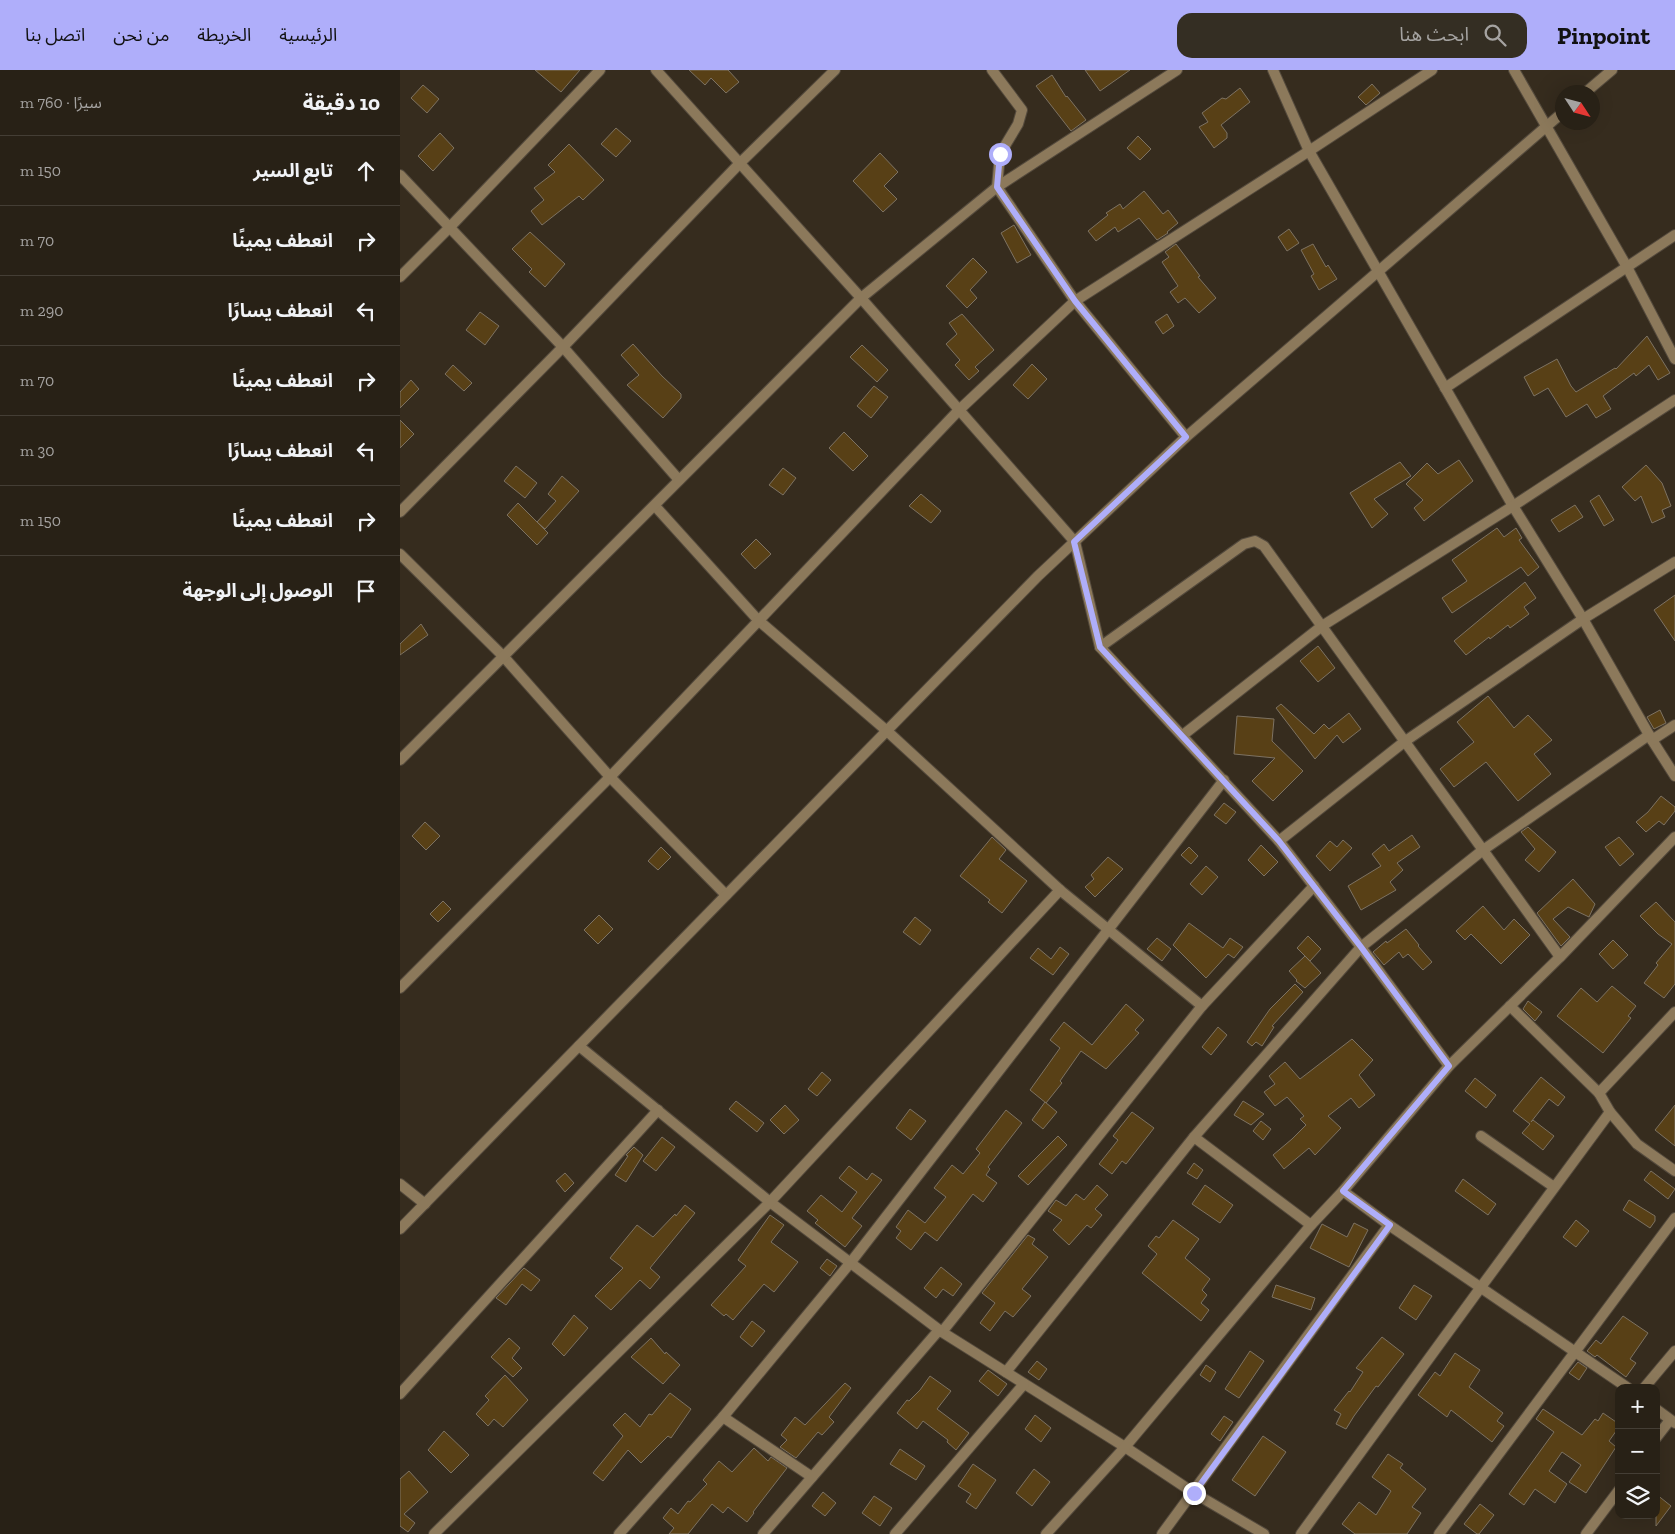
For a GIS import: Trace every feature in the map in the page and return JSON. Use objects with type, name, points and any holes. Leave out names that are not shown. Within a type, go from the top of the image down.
[{"type":"street","points":[[400,277],[600,70]]},
{"type":"street","points":[[656,70],[861,298],[1074,542],[1100,647],[1279,841],[1361,947],[1449,1066]]},
{"type":"street","points":[[400,512],[562,348],[740,163],[835,70]]},
{"type":"street","points":[[992,70],[1022,110],[1018,124],[1000,154],[997,187],[1075,301],[1186,437]]},
{"type":"street","points":[[400,760],[861,298],[997,187],[1177,70]]},
{"type":"street","points":[[1273,70],[1309,151],[1513,506],[1675,776]]},
{"type":"street","points":[[400,988],[610,777],[958,410],[1075,301],[1432,70]]},
{"type":"street","points":[[1514,70],[1627,267],[1675,359]]},
{"type":"street","points":[[1594,85],[1612,70]]},
{"type":"street","points":[[400,1229],[1038,576],[1186,437],[1555,120]]},
{"type":"street","points":[[400,176],[562,348],[680,480]]},
{"type":"street","points":[[1445,388],[1675,236]]},
{"type":"street","points":[[1182,735],[1322,626],[1513,506],[1675,400]]},
{"type":"street","points":[[655,506],[758,620],[887,731],[1060,890],[1202,1006]]},
{"type":"street","points":[[1100,647],[1244,544],[1256,540],[1264,546],[1560,956]]},
{"type":"street","points":[[400,554],[503,656],[610,777],[726,895]]},
{"type":"street","points":[[1279,841],[1404,742],[1582,619],[1675,562]]},
{"type":"street","points":[[1006,1372],[1194,1137],[1361,947],[1483,850],[1651,738],[1675,725]]},
{"type":"street","points":[[619,1534],[724,1417],[851,1262],[1224,780]]},
{"type":"street","points":[[1046,1534],[1125,1447],[1311,1225],[1343,1191],[1449,1066],[1675,838]]},
{"type":"street","points":[[763,1534],[940,1331],[1202,1006],[1314,886]]},
{"type":"street","points":[[434,1534],[770,1202],[1060,890]]},
{"type":"street","points":[[1510,1006],[1599,1093],[1610,1112],[1638,1144],[1675,1171]]},
{"type":"street","points":[[1599,1093],[1675,1012]]},
{"type":"street","points":[[579,1046],[770,1202],[940,1331],[1125,1447],[1194,1493],[1264,1534]]},
{"type":"street","points":[[400,1394],[658,1110]]},
{"type":"street","points":[[1301,1534],[1480,1287],[1610,1112]]},
{"type":"street","points":[[1481,1136],[1554,1187]]},
{"type":"street","points":[[1194,1137],[1311,1225]]},
{"type":"street","points":[[400,1184],[425,1204]]},
{"type":"street","points":[[1343,1191],[1622,1384]]},
{"type":"street","points":[[1439,1534],[1675,1218]]},
{"type":"street","points":[[1162,1534],[1390,1225]]},
{"type":"street","points":[[1647,1384],[1675,1351]]},
{"type":"street","points":[[895,1534],[1024,1384]]},
{"type":"street","points":[[1660,1412],[1672,1422],[1660,1434]]},
{"type":"street","points":[[724,1417],[812,1477]]},
{"type":"street","points":[[1586,1534],[1615,1495]]},
{"type":"building","points":[[535,70],[580,70],[561,92]]},
{"type":"building","points":[[689,70],[728,70],[739,82],[726,93],[711,78],[705,85]]},
{"type":"building","points":[[1085,70],[1130,70],[1100,91]]},
{"type":"building","points":[[1052,75],[1066,97],[1086,120],[1071,131],[1036,86]]},
{"type":"building","points":[[1372,84],[1380,93],[1366,105],[1358,97]]},
{"type":"building","points":[[423,85],[439,99],[427,113],[411,98]]},
{"type":"building","points":[[1240,88],[1250,102],[1221,125],[1227,133],[1227,138],[1214,148],[1199,127],[1208,122],[1202,113],[1222,98],[1226,99]]},
{"type":"building","points":[[616,128],[631,141],[616,157],[601,144]]},
{"type":"building","points":[[440,133],[454,148],[433,171],[418,156]]},
{"type":"building","points":[[1138,136],[1151,149],[1140,160],[1127,148]]},
{"type":"building","points":[[569,144],[604,180],[583,200],[579,196],[542,225],[531,211],[544,200],[534,188],[555,172],[548,165]]},
{"type":"building","points":[[880,153],[898,172],[884,186],[897,199],[883,212],[853,181]]},
{"type":"building","points":[[1144,191],[1163,214],[1168,210],[1178,223],[1157,240],[1139,218],[1118,232],[1115,227],[1096,241],[1088,231],[1108,215],[1106,213],[1120,204],[1123,209]]},
{"type":"building","points":[[1014,225],[1031,255],[1017,263],[1001,233]]},
{"type":"building","points":[[1289,229],[1299,243],[1287,251],[1278,237]]},
{"type":"building","points":[[530,232],[565,264],[545,287],[529,272],[532,269],[512,249]]},
{"type":"building","points":[[1176,244],[1200,276],[1198,277],[1216,298],[1199,313],[1185,298],[1178,303],[1170,292],[1178,286],[1162,262],[1169,257],[1165,252]]},
{"type":"building","points":[[1313,244],[1326,267],[1328,265],[1337,279],[1319,290],[1311,276],[1314,274],[1301,250]]},
{"type":"building","points":[[973,258],[987,272],[970,290],[977,298],[967,308],[946,286]]},
{"type":"building","points":[[480,312],[499,326],[485,345],[466,330]]},
{"type":"building","points":[[962,314],[994,350],[975,367],[979,371],[969,380],[955,365],[960,360],[946,344],[957,334],[949,323]]},
{"type":"building","points":[[1167,314],[1174,326],[1163,334],[1155,322]]},
{"type":"building","points":[[1647,336],[1670,373],[1658,380],[1649,365],[1636,376],[1634,373],[1603,396],[1611,409],[1596,418],[1587,404],[1566,417],[1548,388],[1534,396],[1524,377],[1557,359],[1576,392],[1616,369]]},
{"type":"building","points":[[633,344],[681,394],[681,398],[663,418],[627,385],[639,375],[621,355]]},
{"type":"building","points":[[862,345],[888,370],[877,382],[850,357]]},
{"type":"building","points":[[1032,364],[1047,379],[1028,399],[1013,385]]},
{"type":"building","points":[[453,365],[472,383],[464,391],[445,374]]},
{"type":"building","points":[[411,380],[419,389],[400,408],[400,392]]},
{"type":"building","points":[[874,386],[888,397],[871,418],[857,406]]},
{"type":"building","points":[[400,420],[414,434],[400,448]]},
{"type":"building","points":[[844,432],[868,456],[853,471],[829,448]]},
{"type":"building","points":[[1459,460],[1473,481],[1424,521],[1414,508],[1423,500],[1406,484],[1427,463],[1438,474]]},
{"type":"building","points":[[1400,462],[1411,476],[1374,499],[1388,514],[1372,528],[1350,493]]},
{"type":"building","points":[[1646,465],[1662,483],[1671,506],[1662,510],[1665,517],[1652,523],[1641,496],[1635,501],[1622,487]]},
{"type":"building","points":[[516,466],[537,483],[525,498],[504,481]]},
{"type":"building","points":[[783,468],[796,478],[783,495],[769,485]]},
{"type":"building","points":[[562,476],[579,491],[545,529],[537,522],[556,501],[548,494]]},
{"type":"building","points":[[921,494],[941,511],[931,523],[909,506]]},
{"type":"building","points":[[1599,495],[1614,520],[1604,526],[1590,501]]},
{"type":"building","points":[[518,503],[548,533],[537,545],[507,515]]},
{"type":"building","points":[[1575,505],[1583,517],[1559,532],[1551,520]]},
{"type":"building","points":[[1497,528],[1504,537],[1516,528],[1522,538],[1519,540],[1539,567],[1528,576],[1521,567],[1452,613],[1442,598],[1467,581],[1452,560]]},
{"type":"building","points":[[756,539],[771,554],[755,569],[741,554]]},
{"type":"building","points":[[1525,582],[1536,598],[1524,607],[1529,614],[1510,628],[1508,625],[1490,639],[1489,637],[1466,655],[1454,641]]},
{"type":"building","points":[[1675,595],[1675,641],[1654,610]]},
{"type":"building","points":[[421,624],[428,635],[400,655],[400,644]]},
{"type":"building","points":[[1318,646],[1335,668],[1318,682],[1300,661]]},
{"type":"building","points":[[1488,696],[1514,728],[1528,715],[1552,740],[1534,754],[1551,774],[1518,801],[1486,762],[1454,787],[1440,769],[1474,742],[1457,722]]},
{"type":"building","points":[[1281,704],[1314,734],[1324,724],[1329,729],[1349,713],[1361,729],[1343,743],[1337,735],[1315,759],[1276,708]]},
{"type":"building","points":[[1660,710],[1666,723],[1654,729],[1647,717]]},
{"type":"building","points":[[1237,716],[1274,719],[1272,741],[1303,771],[1273,801],[1252,781],[1275,758],[1234,754]]},
{"type":"building","points":[[1661,796],[1675,807],[1675,811],[1664,825],[1659,821],[1646,832],[1636,822],[1648,812]]},
{"type":"building","points":[[1224,803],[1236,812],[1226,824],[1214,815]]},
{"type":"building","points":[[425,822],[440,836],[426,850],[412,836]]},
{"type":"building","points":[[1528,827],[1556,852],[1539,872],[1525,860],[1535,849],[1521,832]]},
{"type":"building","points":[[1412,835],[1420,847],[1397,863],[1403,870],[1390,882],[1396,890],[1361,910],[1348,886],[1381,866],[1372,854],[1384,844],[1389,851]]},
{"type":"building","points":[[992,837],[1006,850],[999,859],[1027,881],[1002,913],[988,902],[990,900],[960,876]]},
{"type":"building","points":[[1619,837],[1634,854],[1620,866],[1605,847]]},
{"type":"building","points":[[1343,840],[1352,848],[1330,871],[1316,856],[1330,841],[1337,847]]},
{"type":"building","points":[[1261,845],[1278,862],[1264,876],[1248,860]]},
{"type":"building","points":[[661,847],[671,857],[658,870],[648,861]]},
{"type":"building","points":[[1189,847],[1198,856],[1191,864],[1181,855]]},
{"type":"building","points":[[1108,857],[1123,869],[1095,897],[1085,887],[1094,879],[1091,875]]},
{"type":"building","points":[[1206,866],[1218,877],[1202,895],[1190,884]]},
{"type":"building","points":[[1573,879],[1595,904],[1589,917],[1568,907],[1553,919],[1570,937],[1561,946],[1537,913]]},
{"type":"building","points":[[443,901],[451,909],[438,922],[430,914]]},
{"type":"building","points":[[1656,902],[1675,922],[1675,984],[1664,998],[1644,983],[1658,965],[1656,963],[1672,944],[1658,934],[1640,916]]},
{"type":"building","points":[[1483,906],[1504,930],[1514,919],[1530,935],[1501,964],[1471,934],[1465,940],[1456,931]]},
{"type":"building","points":[[599,915],[613,929],[598,944],[584,930]]},
{"type":"building","points":[[915,917],[931,930],[920,945],[903,932]]},
{"type":"building","points":[[1189,923],[1223,948],[1230,938],[1243,947],[1234,958],[1228,954],[1206,978],[1173,945]]},
{"type":"building","points":[[1406,929],[1432,962],[1423,970],[1408,954],[1403,958],[1399,952],[1384,965],[1373,952],[1386,941],[1387,943]]},
{"type":"building","points":[[1308,936],[1321,949],[1310,961],[1297,948]]},
{"type":"building","points":[[1157,938],[1171,949],[1162,961],[1147,949]]},
{"type":"building","points":[[1613,940],[1628,955],[1613,969],[1599,954]]},
{"type":"building","points":[[1060,947],[1069,954],[1053,975],[1030,958],[1038,948],[1051,959]]},
{"type":"building","points":[[1305,956],[1321,973],[1305,988],[1296,981],[1289,971]]},
{"type":"building","points":[[1295,984],[1303,992],[1272,1026],[1274,1027],[1262,1046],[1256,1042],[1252,1046],[1247,1042],[1270,1009]]},
{"type":"building","points":[[1612,986],[1636,1006],[1628,1016],[1631,1018],[1603,1053],[1557,1016],[1581,988],[1597,1002]]},
{"type":"building","points":[[1528,1001],[1542,1012],[1535,1021],[1523,1009]]},
{"type":"building","points":[[1126,1004],[1144,1020],[1135,1030],[1139,1033],[1106,1069],[1081,1051],[1060,1081],[1062,1083],[1046,1103],[1030,1090],[1060,1048],[1050,1040],[1064,1022],[1092,1045]]},
{"type":"building","points":[[1218,1027],[1227,1035],[1211,1055],[1202,1047]]},
{"type":"building","points":[[1352,1039],[1373,1060],[1359,1075],[1375,1095],[1359,1108],[1351,1098],[1328,1116],[1341,1128],[1315,1155],[1309,1148],[1284,1169],[1273,1155],[1306,1125],[1300,1119],[1304,1116],[1287,1097],[1275,1106],[1264,1092],[1275,1084],[1269,1076],[1285,1062],[1300,1079]]},
{"type":"building","points":[[822,1072],[831,1080],[817,1096],[808,1089]]},
{"type":"building","points":[[1541,1077],[1565,1097],[1558,1106],[1549,1099],[1531,1122],[1533,1120],[1554,1136],[1543,1150],[1522,1133],[1530,1124],[1513,1111]]},
{"type":"building","points":[[1475,1078],[1496,1095],[1486,1108],[1465,1091]]},
{"type":"building","points":[[736,1101],[764,1123],[757,1132],[729,1109]]},
{"type":"building","points":[[1243,1101],[1264,1114],[1251,1125],[1234,1115]]},
{"type":"building","points":[[1045,1102],[1057,1112],[1043,1129],[1032,1120]]},
{"type":"building","points":[[785,1105],[799,1120],[784,1134],[770,1120]]},
{"type":"building","points":[[1675,1105],[1675,1146],[1655,1130]]},
{"type":"building","points":[[910,1109],[926,1121],[911,1140],[896,1128]]},
{"type":"building","points":[[1006,1110],[1022,1123],[988,1167],[990,1169],[986,1175],[997,1183],[983,1202],[973,1194],[937,1241],[925,1232],[911,1250],[896,1238],[901,1231],[896,1227],[908,1210],[925,1223],[946,1197],[934,1188],[952,1165],[963,1174],[980,1153],[976,1149]]},
{"type":"building","points":[[1132,1112],[1154,1128],[1126,1164],[1122,1161],[1112,1174],[1099,1164],[1118,1140],[1113,1136]]},
{"type":"building","points":[[1261,1121],[1271,1129],[1263,1140],[1253,1131]]},
{"type":"building","points":[[1058,1136],[1067,1145],[1028,1185],[1018,1176]]},
{"type":"building","points":[[662,1137],[675,1147],[656,1171],[643,1161]]},
{"type":"building","points":[[634,1147],[643,1155],[626,1182],[615,1175],[628,1156],[626,1155]]},
{"type":"building","points":[[1194,1163],[1203,1170],[1197,1179],[1187,1173]]},
{"type":"building","points":[[849,1166],[867,1180],[872,1173],[882,1180],[852,1218],[862,1226],[845,1247],[815,1223],[818,1220],[807,1211],[821,1195],[842,1212],[857,1192],[839,1178]]},
{"type":"building","points":[[1651,1171],[1675,1189],[1668,1199],[1644,1180]]},
{"type":"building","points":[[565,1173],[574,1183],[565,1192],[556,1181]]},
{"type":"building","points":[[1463,1179],[1496,1204],[1488,1215],[1455,1191]]},
{"type":"building","points":[[1097,1185],[1108,1195],[1095,1209],[1102,1215],[1091,1228],[1087,1225],[1069,1245],[1053,1230],[1062,1220],[1048,1211],[1056,1200],[1066,1206],[1076,1194],[1084,1200]]},
{"type":"building","points":[[1205,1185],[1233,1205],[1220,1223],[1192,1204]]},
{"type":"building","points":[[1629,1200],[1655,1216],[1655,1221],[1650,1228],[1623,1210]]},
{"type":"building","points":[[685,1205],[695,1213],[650,1268],[660,1277],[650,1289],[640,1280],[611,1310],[595,1296],[623,1268],[610,1258],[637,1225],[653,1237]]},
{"type":"building","points":[[770,1215],[784,1225],[771,1242],[798,1262],[774,1292],[764,1284],[733,1320],[726,1314],[724,1316],[711,1305],[746,1266],[738,1260]]},
{"type":"building","points":[[1173,1220],[1199,1239],[1185,1258],[1210,1279],[1202,1290],[1207,1295],[1201,1303],[1209,1310],[1201,1321],[1142,1273],[1157,1254],[1148,1246],[1156,1236],[1159,1238]]},
{"type":"building","points":[[1576,1220],[1589,1231],[1576,1247],[1563,1237]]},
{"type":"building","points":[[1354,1223],[1368,1230],[1349,1267],[1310,1248],[1322,1224],[1347,1237]]},
{"type":"building","points":[[1028,1235],[1035,1239],[1032,1244],[1048,1257],[1022,1289],[1031,1296],[1013,1317],[1005,1311],[990,1331],[980,1323],[995,1303],[982,1293]]},
{"type":"building","points":[[827,1259],[837,1266],[830,1276],[820,1268]]},
{"type":"building","points":[[941,1267],[962,1284],[953,1296],[943,1289],[936,1298],[924,1288]]},
{"type":"building","points":[[524,1268],[540,1280],[531,1291],[522,1284],[506,1305],[496,1298]]},
{"type":"building","points":[[1276,1285],[1315,1298],[1311,1310],[1272,1297]]},
{"type":"building","points":[[1414,1285],[1432,1296],[1416,1320],[1399,1308]]},
{"type":"building","points":[[574,1315],[588,1328],[564,1356],[552,1344]]},
{"type":"building","points":[[1623,1316],[1648,1333],[1630,1359],[1636,1363],[1626,1377],[1597,1355],[1595,1357],[1587,1351],[1596,1340],[1601,1344]]},
{"type":"building","points":[[752,1321],[765,1331],[752,1347],[740,1337]]},
{"type":"building","points":[[1382,1337],[1404,1354],[1378,1387],[1376,1386],[1346,1429],[1336,1424],[1341,1414],[1334,1410],[1350,1392],[1363,1372],[1356,1368]]},
{"type":"building","points":[[509,1338],[520,1348],[512,1358],[522,1368],[513,1377],[491,1357]]},
{"type":"building","points":[[651,1338],[665,1354],[666,1352],[680,1365],[663,1384],[631,1357]]},
{"type":"building","points":[[1250,1351],[1264,1361],[1239,1398],[1225,1389]]},
{"type":"building","points":[[1455,1353],[1480,1370],[1469,1387],[1503,1413],[1497,1421],[1504,1426],[1492,1442],[1451,1410],[1447,1417],[1418,1395],[1435,1372],[1440,1376]]},
{"type":"building","points":[[1037,1361],[1047,1369],[1039,1380],[1028,1372]]},
{"type":"building","points":[[1578,1362],[1587,1368],[1579,1380],[1569,1373]]},
{"type":"building","points":[[1206,1365],[1216,1372],[1210,1382],[1200,1375]]},
{"type":"building","points":[[988,1370],[1007,1384],[998,1396],[979,1381]]},
{"type":"building","points":[[505,1375],[528,1400],[503,1427],[494,1419],[488,1426],[476,1414],[489,1400],[485,1396]]},
{"type":"building","points":[[930,1376],[951,1391],[937,1409],[969,1433],[956,1450],[947,1442],[948,1440],[923,1421],[917,1429],[897,1413],[907,1400],[909,1401],[920,1390]]},
{"type":"building","points":[[845,1383],[851,1388],[829,1417],[834,1422],[822,1435],[818,1432],[796,1458],[780,1447],[787,1440],[781,1435],[795,1417],[805,1425]]},
{"type":"building","points":[[670,1393],[691,1409],[671,1438],[668,1436],[641,1463],[628,1450],[603,1481],[593,1473],[623,1436],[613,1425],[625,1413],[640,1427],[649,1414],[652,1415]]},
{"type":"building","points":[[1543,1409],[1582,1435],[1595,1419],[1598,1421],[1603,1413],[1615,1421],[1615,1433],[1609,1441],[1615,1449],[1586,1493],[1569,1482],[1581,1465],[1562,1452],[1549,1471],[1567,1484],[1555,1503],[1535,1489],[1524,1505],[1509,1494],[1554,1432],[1536,1419]]},
{"type":"building","points":[[1035,1415],[1051,1428],[1041,1442],[1025,1429]]},
{"type":"building","points":[[1224,1416],[1233,1422],[1220,1441],[1211,1434]]},
{"type":"building","points":[[444,1431],[469,1455],[451,1473],[428,1450]]},
{"type":"building","points":[[1263,1436],[1286,1452],[1255,1496],[1232,1480]]},
{"type":"building","points":[[754,1448],[768,1461],[771,1457],[787,1468],[747,1522],[728,1507],[723,1513],[712,1504],[688,1534],[669,1534],[674,1528],[663,1518],[671,1508],[678,1514],[688,1501],[690,1502],[707,1484],[703,1480],[719,1461],[732,1472]]},
{"type":"building","points":[[900,1449],[925,1466],[916,1480],[890,1464]]},
{"type":"building","points":[[1388,1454],[1403,1464],[1400,1468],[1426,1489],[1412,1507],[1421,1513],[1407,1534],[1355,1534],[1342,1524],[1359,1502],[1376,1515],[1391,1491],[1372,1477]]},
{"type":"building","points":[[973,1464],[996,1480],[976,1509],[966,1502],[971,1494],[958,1486]]},
{"type":"building","points":[[1034,1469],[1050,1482],[1032,1506],[1016,1493]]},
{"type":"building","points":[[409,1471],[428,1492],[404,1514],[415,1523],[408,1532],[400,1526],[400,1479]]},
{"type":"building","points":[[823,1492],[836,1503],[825,1516],[812,1506]]},
{"type":"building","points":[[874,1496],[892,1508],[880,1526],[862,1513]]},
{"type":"building","points":[[1660,1497],[1671,1506],[1656,1526],[1656,1519],[1660,1519]]},
{"type":"building","points":[[1480,1504],[1494,1515],[1477,1534],[1464,1524]]},
{"type":"route","points":[[1000,154],[997,187],[1075,301],[1186,437],[1074,542],[1100,647],[1279,841],[1361,947],[1449,1066],[1343,1191],[1390,1225],[1194,1493]]}]
